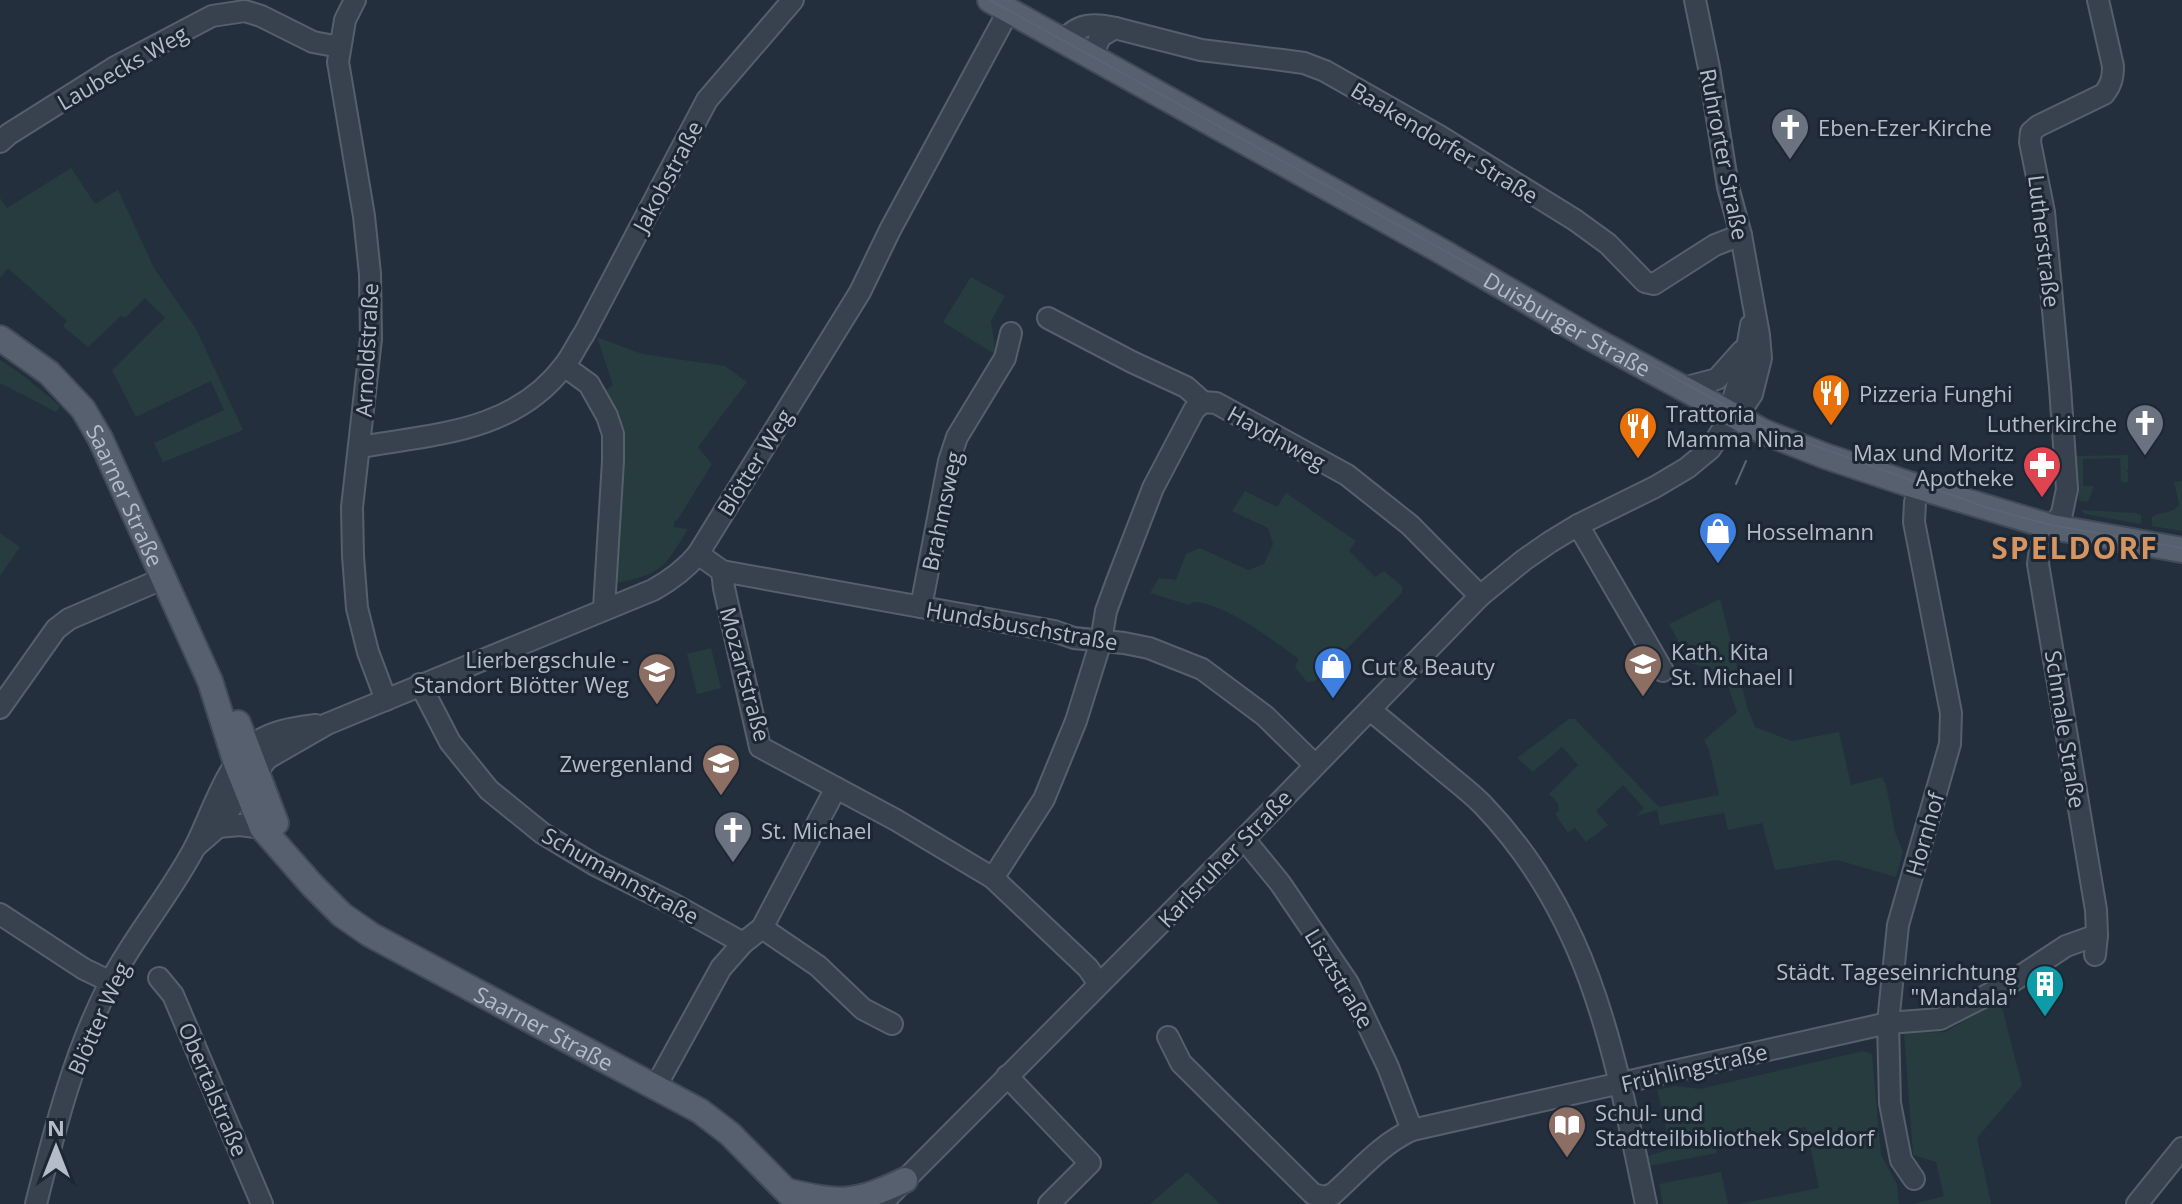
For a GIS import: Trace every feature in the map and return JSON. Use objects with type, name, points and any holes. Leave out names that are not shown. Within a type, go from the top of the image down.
[{"type":"main road","name":"Duisburger Straße","points":[[1000,5],[1748,424],[1825,456],[2052,527],[2182,550]]},
{"type":"main road","name":"Saarner Straße","points":[[0,338],[49,373],[83,409],[110,459],[210,681],[231,707],[262,828],[312,885],[342,915],[371,935],[712,1118],[793,1197]]},
{"type":"main road","name":"Saarner Straße","points":[[247,767],[288,856]]},
{"type":"main road","points":[[793,1197],[838,1202],[876,1194],[892,1196]]},
{"type":"street","name":"Arnoldstraße","points":[[355,0],[345,20],[338,62],[364,216],[370,274],[371,339],[352,507],[353,556],[357,608],[368,652],[386,700]]},
{"type":"street","name":"Jakobstraße","points":[[360,447],[465,429],[499,418],[522,406],[544,388],[564,366],[589,324],[707,100],[793,0]]},
{"type":"street","name":"Ruhrorter Straße","points":[[1695,0],[1728,187],[1741,235],[1759,335],[1761,358],[1758,378],[1744,406],[1732,415]]},
{"type":"street","name":"Lutherstraße","points":[[2052,527],[2062,513],[2067,489],[2044,212],[2030,142],[2031,132],[2038,126],[2104,94],[2110,86],[2113,66],[2098,0]]},
{"type":"street","name":"Blötter Weg","points":[[36,1204],[76,1064],[111,982],[247,767],[327,724],[653,590],[689,565],[860,292],[1000,5]]},
{"type":"street","name":"Laubecks Weg","points":[[0,142],[117,66],[212,16],[245,11],[313,42],[340,47]]},
{"type":"street","name":"Baakendorfer Straße","points":[[1064,41],[1078,28],[1101,24],[1201,50],[1293,61],[1325,71],[1441,137],[1575,220],[1608,244],[1645,282],[1654,284],[1715,245],[1741,235]]},
{"type":"street","points":[[1092,57],[1100,37],[1115,28]]},
{"type":"street","name":"Ruhrorter Straße","points":[[1732,415],[1753,309]]},
{"type":"street","name":"Haydnweg","points":[[1048,318],[1186,387],[1203,402],[1216,403],[1347,475],[1410,525],[1480,596]]},
{"type":"street","name":"Brahmsweg","points":[[921,607],[949,461],[957,437],[1005,358],[1011,333]]},
{"type":"street","points":[[1683,388],[1717,379],[1747,345]]},
{"type":"street","points":[[564,366],[589,384],[613,434],[604,608]]},
{"type":"street","points":[[993,878],[1044,799],[1076,721],[1101,641],[1106,611],[1153,488],[1194,410],[1203,402]]},
{"type":"street","name":"Karlsruher Straße","points":[[892,1196],[1480,596],[1524,560],[1578,525],[1687,468],[1710,449],[1732,415]]},
{"type":"street","name":"Hornhof","points":[[1914,1179],[1901,1160],[1890,1103],[1888,1023],[1898,925],[1952,729],[1914,522],[1920,488]]},
{"type":"street","points":[[1578,525],[1663,671]]},
{"type":"street","name":"Schmale Straße","points":[[1888,1023],[1940,1019],[2007,985],[2066,946],[2096,945],[2096,910],[2038,564],[2040,548],[2052,527]]},
{"type":"street","name":"Hundsbuschstraße","points":[[698,554],[722,571],[1149,648],[1202,669],[1265,716],[1315,765]]},
{"type":"street","name":"Mozartstraße","points":[[722,571],[760,747],[896,820],[993,878],[1088,968],[1099,984]]},
{"type":"street","points":[[0,708],[56,629],[69,619],[162,579]]},
{"type":"street","name":"Schumannstraße","points":[[420,684],[450,742],[489,790],[542,833],[595,865],[743,943]]},
{"type":"street","points":[[1370,710],[1481,802],[1543,880],[1587,969],[1611,1046],[1646,1204]]},
{"type":"street","name":"Blötter Weg","points":[[195,847],[218,827],[247,767]]},
{"type":"street","points":[[656,1086],[721,968],[743,943],[762,928],[836,788]]},
{"type":"street","points":[[218,827],[240,825],[262,828]]},
{"type":"street","name":"Lisztstraße","points":[[1244,839],[1280,883],[1348,983],[1388,1067],[1412,1130]]},
{"type":"street","points":[[0,914],[84,969],[111,982]]},
{"type":"street","points":[[762,928],[818,966],[863,1009],[892,1024]]},
{"type":"street","name":"Obertalstraße","points":[[159,978],[173,995],[262,1204]]},
{"type":"street","name":"Frühlingstraße","points":[[1168,1037],[1181,1063],[1313,1194],[1324,1197],[1333,1194],[1378,1151],[1412,1130],[1888,1023]]},
{"type":"street","points":[[1007,1076],[1090,1163],[1049,1204]]},
{"type":"street","points":[[2137,1204],[2173,1167],[2182,1148]]},
{"type":"green space","points":[[71,168],[95,204],[118,190],[154,268],[196,329],[243,430],[163,462],[154,443],[224,410],[211,381],[136,417],[112,370],[165,318],[145,298],[88,347],[63,326],[67,321],[8,268],[0,278],[0,198],[7,208]]},
{"type":"green space","points":[[971,277],[1005,296],[991,321],[996,355],[943,322]]},
{"type":"green space","points":[[597,337],[642,354],[725,366],[747,382],[698,447],[712,464],[674,522],[674,527],[688,529],[674,552],[653,572],[616,583],[621,423],[602,393],[613,385]]},
{"type":"green space","points":[[0,360],[60,406],[56,412],[0,383]]},
{"type":"green space","points":[[2128,455],[2128,482],[2121,482],[2120,458],[2083,459],[2083,486],[2094,486],[2088,502],[2079,501],[2076,456]]},
{"type":"green space","points":[[2182,481],[2182,531],[2152,526],[2152,517],[2173,510],[2179,504],[2174,482]]},
{"type":"green space","points":[[1245,491],[1277,507],[1286,493],[1356,541],[1349,551],[1375,577],[1384,571],[1402,586],[1402,593],[1315,681],[1307,682],[1295,667],[1299,659],[1234,615],[1206,604],[1193,602],[1189,605],[1150,593],[1159,578],[1176,580],[1186,554],[1200,548],[1248,570],[1264,564],[1273,544],[1268,528],[1232,511]]},
{"type":"green space","points":[[2081,510],[2135,513],[2141,515],[2141,524],[2085,514]]},
{"type":"green space","points":[[0,533],[20,547],[0,576]]},
{"type":"green space","points":[[1720,599],[1747,707],[1755,727],[1792,741],[1839,732],[1851,785],[1882,777],[1903,852],[1896,877],[1837,860],[1775,870],[1762,823],[1728,830],[1724,813],[1660,825],[1657,810],[1636,816],[1644,808],[1623,785],[1596,811],[1608,825],[1586,842],[1575,828],[1568,833],[1555,814],[1559,810],[1558,803],[1549,794],[1578,765],[1562,747],[1533,772],[1517,758],[1569,719],[1575,719],[1659,807],[1719,795],[1704,740],[1737,712],[1723,672],[1690,663],[1669,624]]},
{"type":"green space","points":[[711,648],[721,688],[697,694],[687,654]]},
{"type":"green space","points":[[2000,1000],[2022,1085],[1977,1138],[1991,1204],[1914,1204],[1944,1196],[1936,1162],[1913,1155],[1904,1033],[1945,1032]]},
{"type":"green space","points":[[1863,1051],[1872,1054],[1881,1155],[1897,1184],[1899,1204],[1739,1204],[1819,1188],[1806,1127],[1716,1145],[1717,1153],[1649,1166],[1647,1156],[1671,1149],[1657,1090],[1675,1086],[1700,1089]]},
{"type":"green space","points":[[1187,1172],[1220,1204],[1150,1204]]},
{"type":"green space","points":[[1721,1172],[1728,1204],[1663,1204],[1659,1184]]},
{"type":"tram line","points":[[990,0],[1766,428],[1988,508],[2051,525],[2182,548]]},
{"type":"tram line","points":[[1736,484],[1746,461]]},
{"type":"place","name":"Eben-Ezer-Kirche","points":[[1790,161]]},
{"type":"place","name":"Pizzeria Funghi","points":[[1831,427]]},
{"type":"place","name":"Lutherkirche","points":[[2145,457]]},
{"type":"place","name":"Trattoria Mamma Nina","points":[[1638,460]]},
{"type":"place","name":"Max und Moritz Apotheke","points":[[2042,499]]},
{"type":"place","name":"Hosselmann","points":[[1718,565]]},
{"type":"place","name":"Kath. Kita St. Michael I","points":[[1643,698]]},
{"type":"place","name":"Cut & Beauty","points":[[1333,700]]},
{"type":"place","name":"Lierbergschule - Standort Blötter Weg","points":[[657,706]]},
{"type":"place","name":"Zwergenland","points":[[721,797]]},
{"type":"place","name":"St. Michael","points":[[733,864]]},
{"type":"place","name":"Städt. Tageseinrichtung \"Mandala\"","points":[[2045,1018]]},
{"type":"place","name":"Schul- und Stadtteilbibliothek Speldorf","points":[[1567,1159]]},
{"type":"district","name":"SPELDORF","points":[[2075,547]]}]
